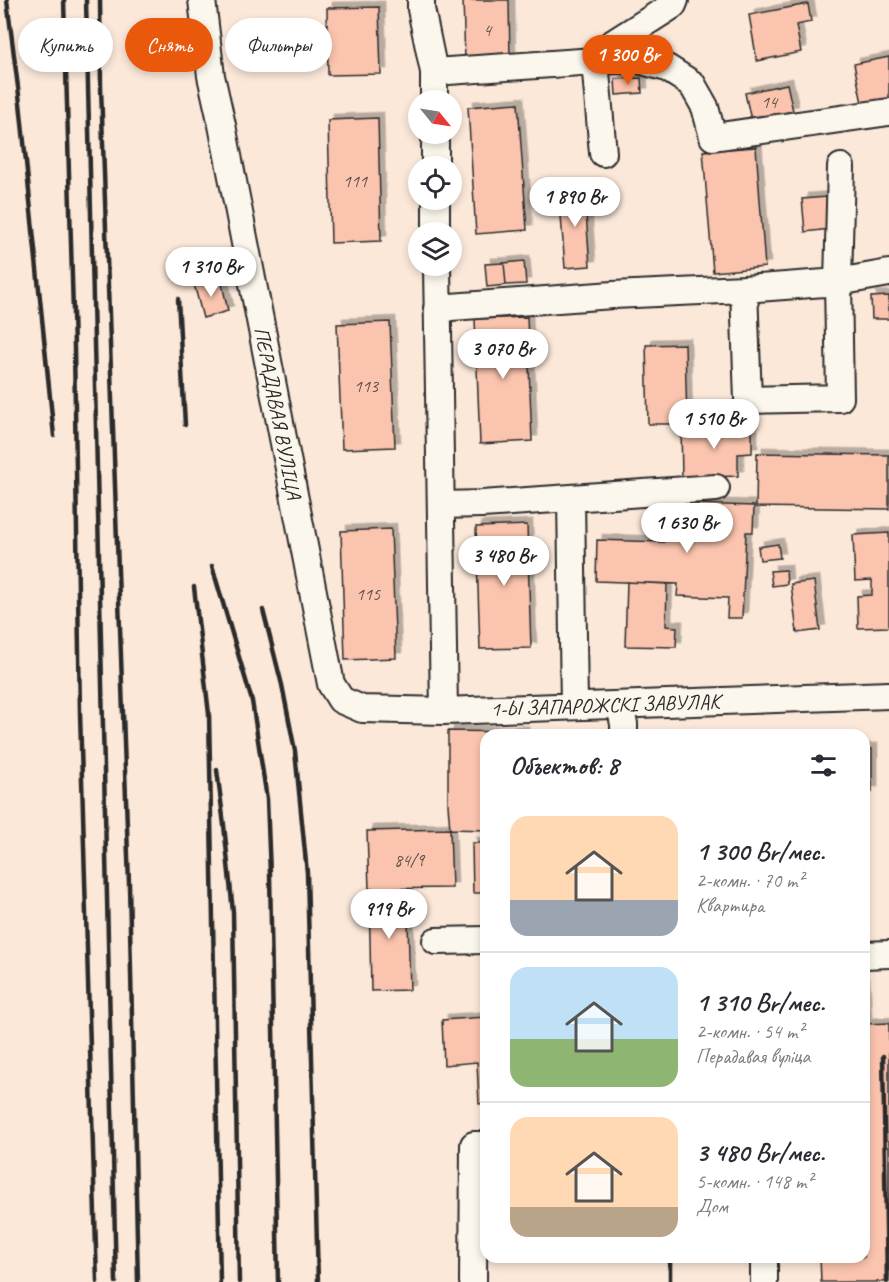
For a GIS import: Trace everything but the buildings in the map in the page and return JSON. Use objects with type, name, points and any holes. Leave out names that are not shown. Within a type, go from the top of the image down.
[{"type":"street","name":"ПЕРАДАВАЯ ВУЛІЦА","points":[[202,0],[211,76],[225,137],[331,684]]},
{"type":"street","points":[[421,0],[434,72],[434,90]]},
{"type":"street","points":[[603,153],[595,61],[604,49],[673,5],[675,0]]},
{"type":"street","points":[[434,72],[636,59],[667,68],[692,84],[705,107],[713,137],[889,112]]},
{"type":"street","points":[[744,289],[748,400],[840,398],[838,282],[841,167]]},
{"type":"street","points":[[438,308],[838,282],[889,273]]},
{"type":"street","points":[[437,276],[444,711]]},
{"type":"street","points":[[441,505],[716,488]]},
{"type":"street","points":[[571,498],[574,706]]},
{"type":"street","name":"1-Ы ЗАПАРОЖСКІ ЗАВУЛАК","points":[[331,684],[341,700],[362,708],[444,711],[889,695]]},
{"type":"street","points":[[620,705],[624,729]]},
{"type":"street","points":[[436,941],[480,940]]},
{"type":"street","points":[[870,955],[889,954]]},
{"type":"street","points":[[474,1282],[474,1145],[480,1145]]},
{"type":"street","points":[[764,1263],[764,1282]]},
{"type":"railway","points":[[7,0],[20,103],[54,436]]},
{"type":"railway","points":[[64,0],[74,347],[80,713],[97,1282]]},
{"type":"railway","points":[[86,0],[116,1282]]},
{"type":"railway","points":[[100,0],[101,87],[129,884],[138,1282]]},
{"type":"railway","points":[[178,299],[185,425]]},
{"type":"railway","points":[[212,566],[252,701],[267,799],[278,1282]]},
{"type":"railway","points":[[194,587],[209,714],[220,1282]]},
{"type":"railway","points":[[263,610],[282,685],[295,751],[307,873],[318,1282]]},
{"type":"railway","points":[[217,770],[233,912],[239,1282]]},
{"type":"railway","points":[[883,1056],[887,1282]]},
{"type":"railway","points":[[670,1263],[670,1282]]}]
